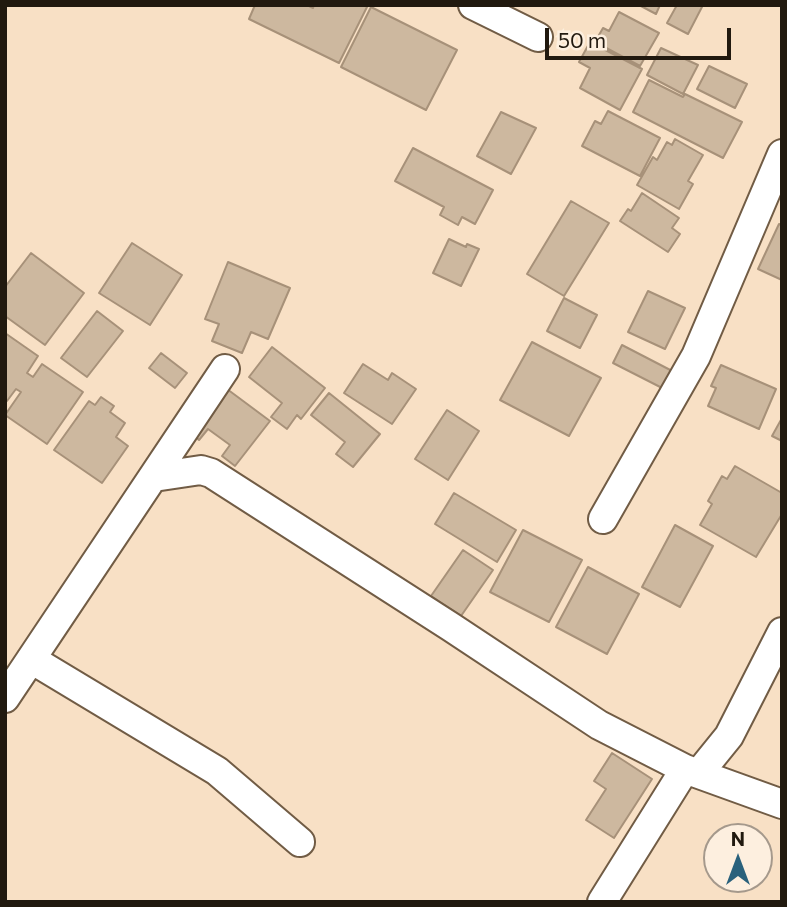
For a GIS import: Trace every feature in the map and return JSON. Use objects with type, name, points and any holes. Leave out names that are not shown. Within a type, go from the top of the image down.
[{"type":"street","points":[[474,5],[538,37]]},
{"type":"street","points":[[603,519],[696,356],[782,154]]},
{"type":"street","points":[[5,698],[225,369]]},
{"type":"street","points":[[154,477],[201,470],[211,473],[599,725],[692,771],[782,804]]},
{"type":"street","points":[[603,902],[692,771],[729,736],[782,632]]},
{"type":"street","points":[[31,659],[217,771],[300,842]]},
{"type":"building","points":[[255,5],[307,5],[313,8],[314,5],[368,5],[339,63],[249,19]]},
{"type":"building","points":[[639,5],[660,5],[656,14]]},
{"type":"building","points":[[677,5],[703,5],[688,34],[667,23]]},
{"type":"building","points":[[371,7],[457,50],[426,110],[341,67]]},
{"type":"building","points":[[619,12],[659,33],[640,66],[595,42],[603,28],[609,31]]},
{"type":"building","points":[[590,42],[642,69],[620,110],[580,88],[590,68],[579,62]]},
{"type":"building","points":[[661,48],[698,65],[683,94],[647,75]]},
{"type":"building","points":[[709,66],[747,84],[735,108],[697,89]]},
{"type":"building","points":[[649,80],[742,122],[723,158],[633,112]]},
{"type":"building","points":[[608,111],[660,138],[640,176],[582,146],[595,121],[601,124]]},
{"type":"building","points":[[501,112],[536,128],[511,174],[477,156]]},
{"type":"building","points":[[675,139],[703,155],[688,181],[693,184],[679,209],[637,185],[653,157],[657,160],[667,142],[672,145]]},
{"type":"building","points":[[413,148],[493,190],[475,224],[462,217],[458,225],[440,215],[444,207],[395,181]]},
{"type":"building","points":[[642,193],[679,218],[672,228],[680,234],[668,252],[620,221],[628,209],[631,211]]},
{"type":"building","points":[[571,201],[609,223],[564,296],[527,274]]},
{"type":"building","points":[[779,224],[782,225],[782,280],[758,269]]},
{"type":"building","points":[[449,239],[466,247],[467,244],[479,249],[461,286],[433,273]]},
{"type":"building","points":[[132,243],[182,275],[150,325],[99,293]]},
{"type":"building","points":[[31,253],[84,293],[45,345],[5,316],[5,287]]},
{"type":"building","points":[[228,262],[290,288],[268,339],[251,332],[242,353],[212,341],[219,324],[205,319]]},
{"type":"building","points":[[648,291],[685,308],[665,349],[628,332]]},
{"type":"building","points":[[564,298],[597,315],[580,348],[547,331]]},
{"type":"building","points":[[97,311],[123,331],[87,377],[61,358]]},
{"type":"building","points":[[5,333],[38,356],[27,373],[33,377],[42,364],[83,392],[47,444],[5,415],[21,392],[16,389],[7,401],[5,399]]},
{"type":"building","points":[[532,342],[601,378],[569,436],[500,400]]},
{"type":"building","points":[[622,345],[678,374],[668,391],[613,363]]},
{"type":"building","points":[[272,347],[325,388],[301,419],[297,415],[287,429],[271,417],[282,403],[249,377]]},
{"type":"building","points":[[161,353],[187,373],[175,388],[149,368]]},
{"type":"building","points":[[363,364],[388,380],[392,373],[416,389],[392,424],[344,393]]},
{"type":"building","points":[[721,365],[776,389],[759,429],[708,406],[716,388],[711,386]]},
{"type":"building","points":[[227,389],[270,421],[235,466],[222,456],[230,445],[208,429],[199,440],[192,434]]},
{"type":"building","points":[[329,393],[380,434],[353,467],[336,454],[345,442],[311,415]]},
{"type":"building","points":[[101,397],[114,406],[110,412],[125,423],[116,437],[128,446],[102,483],[54,450],[89,401],[95,405]]},
{"type":"building","points":[[447,410],[479,431],[448,480],[415,459]]},
{"type":"building","points":[[782,418],[782,441],[772,436]]},
{"type":"building","points":[[735,466],[782,493],[782,514],[756,557],[700,525],[712,504],[708,501],[722,476],[727,479]]},
{"type":"building","points":[[454,493],[516,530],[497,562],[435,524]]},
{"type":"building","points":[[675,525],[713,546],[680,607],[642,587]]},
{"type":"building","points":[[523,530],[582,560],[549,622],[490,592]]},
{"type":"building","points":[[463,550],[493,570],[461,616],[431,596]]},
{"type":"building","points":[[588,567],[639,594],[607,654],[556,627]]},
{"type":"building","points":[[612,753],[652,779],[614,838],[586,820],[606,789],[594,781]]}]
